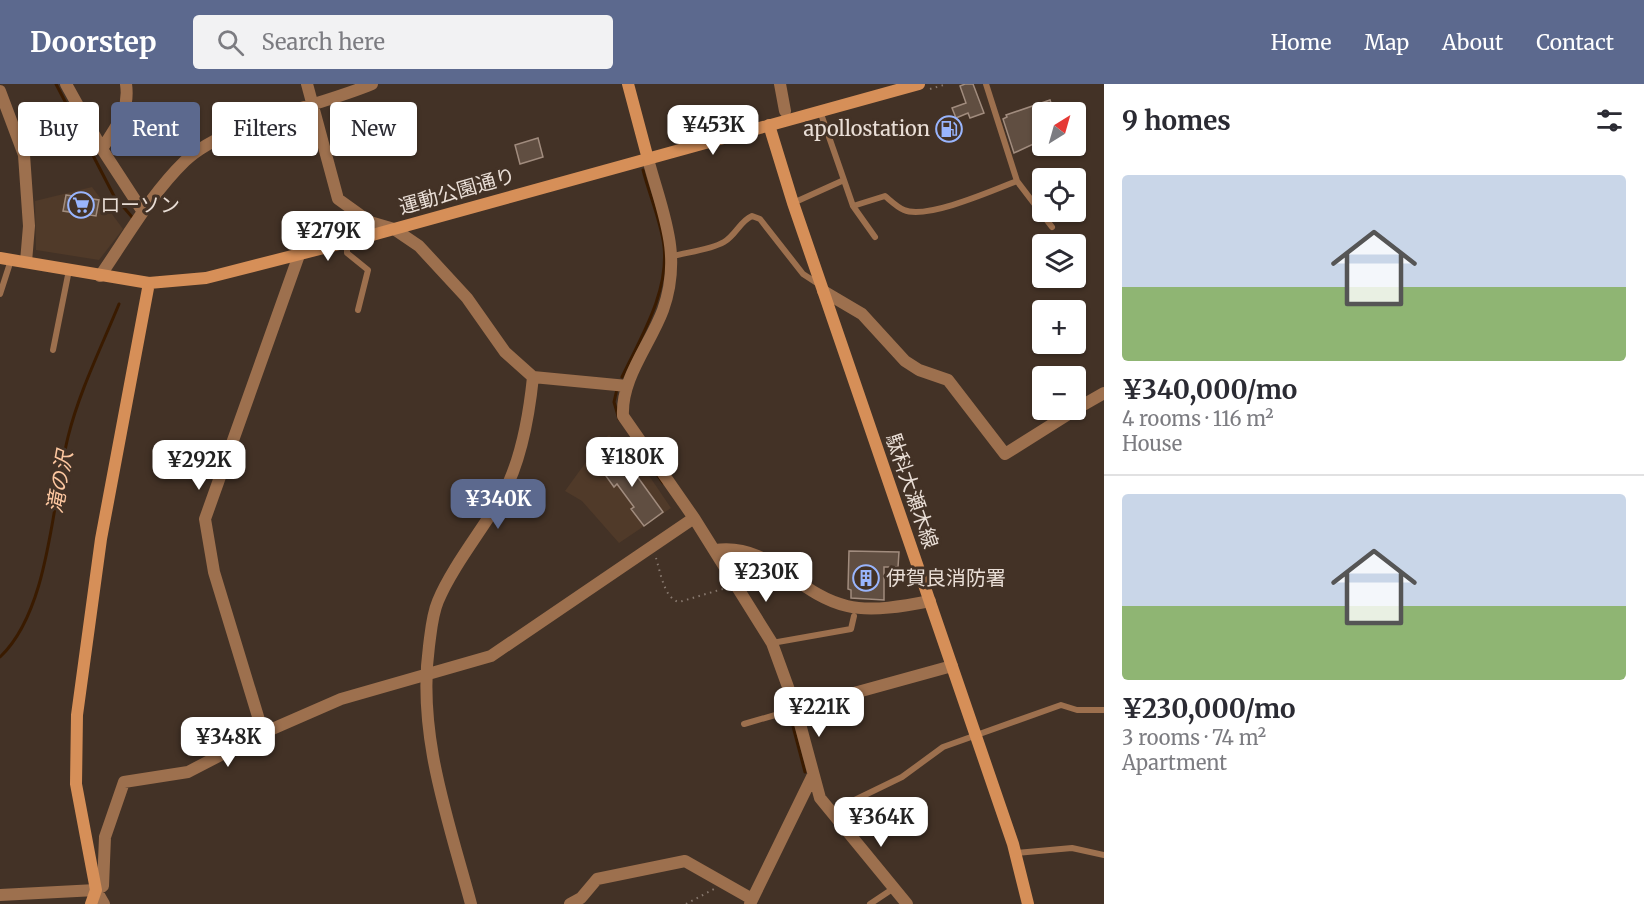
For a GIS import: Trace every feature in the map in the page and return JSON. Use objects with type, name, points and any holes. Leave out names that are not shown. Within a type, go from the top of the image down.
[{"type":"street","points":[[66,84],[102,148],[143,212]]},
{"type":"street","points":[[102,148],[126,112],[129,99],[126,84]]},
{"type":"street","points":[[307,84],[310,102]]},
{"type":"street","points":[[318,103],[372,84]]},
{"type":"street","points":[[628,84],[673,256],[663,309],[627,386],[622,401],[623,416],[694,518],[772,643],[820,798],[907,904]]},
{"type":"street","points":[[780,84],[785,111]]},
{"type":"street","name":"運動公園通り","points":[[6,259],[149,283],[206,278],[347,242],[919,84]]},
{"type":"street","points":[[0,91],[24,155],[29,226],[26,262]]},
{"type":"street","name":"駄科大瀬木線","points":[[769,125],[822,289],[976,735],[1015,853],[1028,904]]},
{"type":"street","points":[[318,129],[338,199],[370,222],[394,229],[419,246],[444,270],[467,298],[493,338],[533,378],[627,386]]},
{"type":"street","points":[[100,276],[143,212],[186,160],[212,143]]},
{"type":"street","points":[[263,733],[214,572],[205,519],[299,255]]},
{"type":"street","points":[[104,904],[96,890],[76,784],[77,715],[98,559],[149,283]]},
{"type":"street","points":[[822,289],[862,314],[906,361],[919,370],[948,380],[1005,454],[1058,420]]},
{"type":"street","points":[[471,904],[430,746],[425,675],[438,600],[503,493],[518,452],[531,402],[533,378]]},
{"type":"street","points":[[1086,403],[1104,393]]},
{"type":"street","points":[[0,895],[96,890],[103,886],[105,837],[124,782],[188,772],[263,733],[341,699],[490,656],[694,518]]},
{"type":"street","points":[[715,550],[734,548],[758,555],[805,588],[848,606],[878,607],[930,601]]},
{"type":"street","points":[[791,710],[952,666]]},
{"type":"street","points":[[570,904],[581,898],[597,879],[684,861],[724,883],[751,902],[813,775]]},
{"type":"street","points":[[91,904],[96,890]]},
{"type":"lane","points":[[986,84],[1017,181],[1052,227]]},
{"type":"lane","points":[[820,111],[853,206],[875,237]]},
{"type":"lane","points":[[793,203],[844,180]]},
{"type":"lane","points":[[853,206],[885,196],[905,211],[919,213],[962,202],[1017,181]]},
{"type":"lane","points":[[673,256],[722,243],[752,216],[760,219],[803,274],[822,289]]},
{"type":"lane","points":[[347,242],[347,253],[368,270],[358,310]]},
{"type":"lane","points":[[0,294],[6,259]]},
{"type":"lane","points":[[53,350],[69,270]]},
{"type":"lane","points":[[772,643],[851,629],[854,616]]},
{"type":"lane","points":[[832,811],[902,777],[943,747],[1061,705],[1077,710],[1104,710]]},
{"type":"lane","points":[[744,724],[791,710]]},
{"type":"lane","points":[[1015,853],[1071,848],[1104,855]]},
{"type":"lane","points":[[870,904],[894,888]]},
{"type":"path","points":[[652,546],[673,601],[679,602],[727,587]]},
{"type":"path","points":[[686,904],[724,883]]},
{"type":"shaded area","points":[[92,187],[123,229],[99,260],[36,250],[35,201]]},
{"type":"shaded area","points":[[609,435],[630,455],[635,455],[671,508],[619,543],[582,501],[565,491],[586,462],[585,454]]},
{"type":"building","points":[[973,84],[984,113],[970,118],[968,113],[956,118],[952,108],[966,103],[960,86]]},
{"type":"building","points":[[1032,106],[1032,145],[1014,153],[1003,119],[1007,117],[1006,115]]},
{"type":"building","points":[[538,138],[543,157],[520,164],[515,145]]},
{"type":"building","name":"ローソン","points":[[66,195],[99,200],[96,216],[63,211]]},
{"type":"building","points":[[612,449],[623,464],[626,461],[663,512],[644,526],[631,509],[634,507],[617,484],[614,487],[606,476],[612,472],[601,457]]},
{"type":"building","name":"伊賀良消防署","points":[[849,551],[899,552],[898,567],[884,567],[884,600],[851,598],[851,590],[848,589]]},
{"type":"waterway","name":"滝の沢","points":[[56,84],[114,196],[132,217]]},
{"type":"waterway","points":[[622,377],[652,314],[658,297],[664,263],[664,246],[660,227],[643,170]]},
{"type":"waterway","name":"滝の沢","points":[[0,657],[17,637],[39,584],[47,553],[68,437],[84,387],[119,304]]},
{"type":"waterway","points":[[617,389],[614,402],[619,419]]},
{"type":"waterway","points":[[634,442],[663,483]]},
{"type":"waterway","points":[[784,692],[805,772]]},
{"type":"place","name":"apollostation","points":[[949,129]]},
{"type":"place","name":"ローソン","points":[[81,205]]},
{"type":"place","name":"伊賀良消防署","points":[[866,578]]}]
